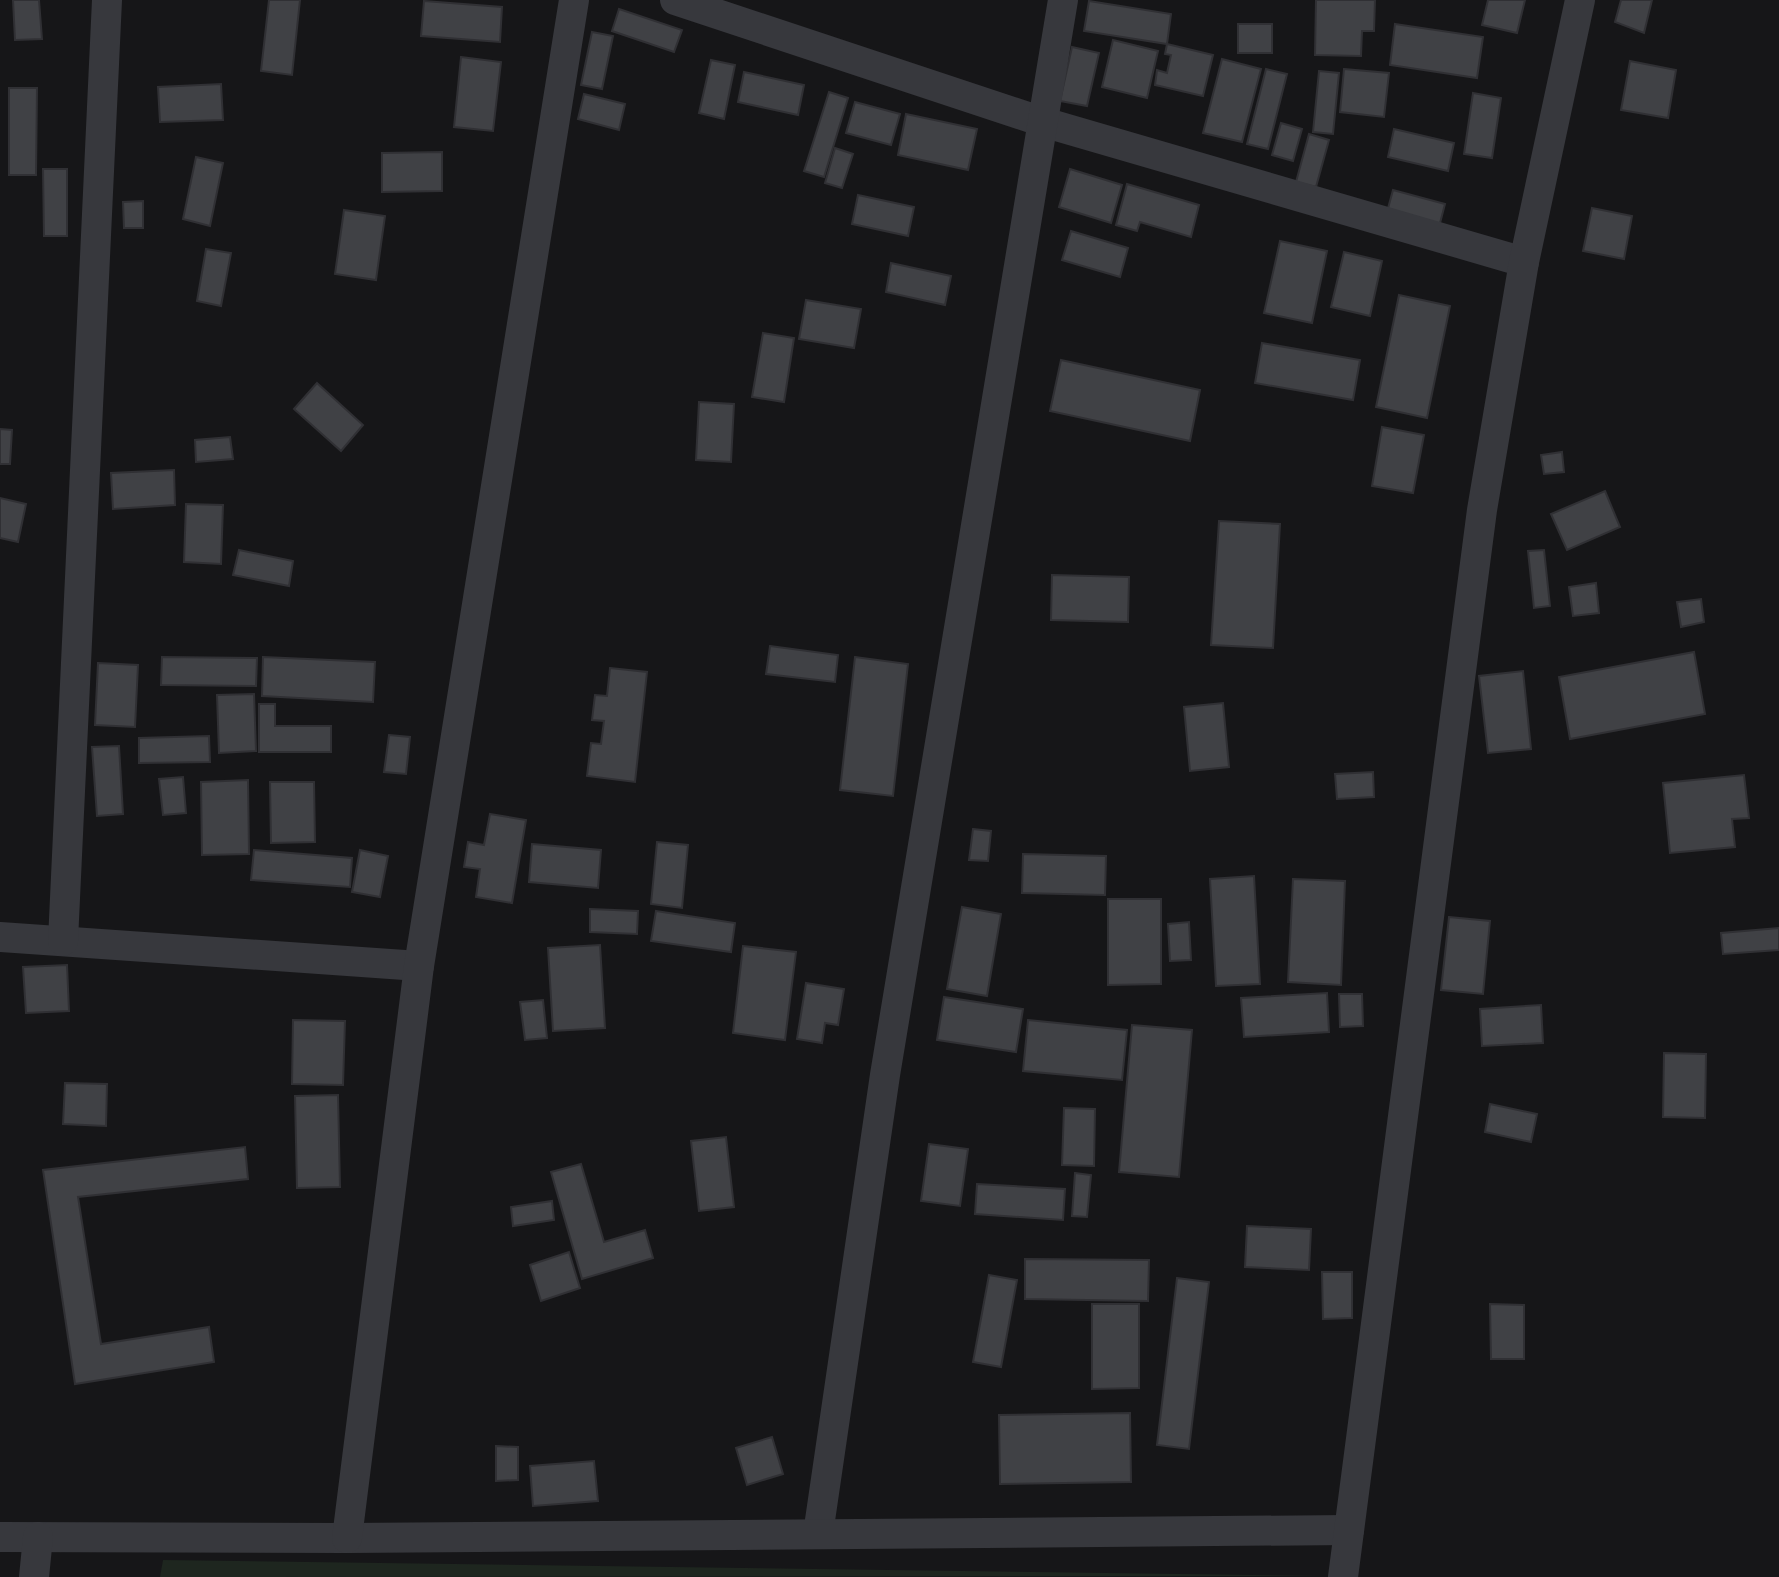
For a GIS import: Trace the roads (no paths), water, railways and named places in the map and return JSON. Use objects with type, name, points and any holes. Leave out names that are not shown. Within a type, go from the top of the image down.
[{"type":"street","points":[[63,941],[107,0]]},
{"type":"street","points":[[347,1538],[419,966],[574,0]]},
{"type":"street","points":[[675,0],[1043,122],[1524,262]]},
{"type":"street","points":[[818,1534],[887,1060],[1063,0]]},
{"type":"street","points":[[1343,1577],[1482,510],[1524,262],[1580,0]]},
{"type":"street","points":[[0,937],[419,966]]},
{"type":"street","points":[[0,1537],[347,1538],[1349,1530]]},
{"type":"street","points":[[34,1577],[38,1537]]}]
